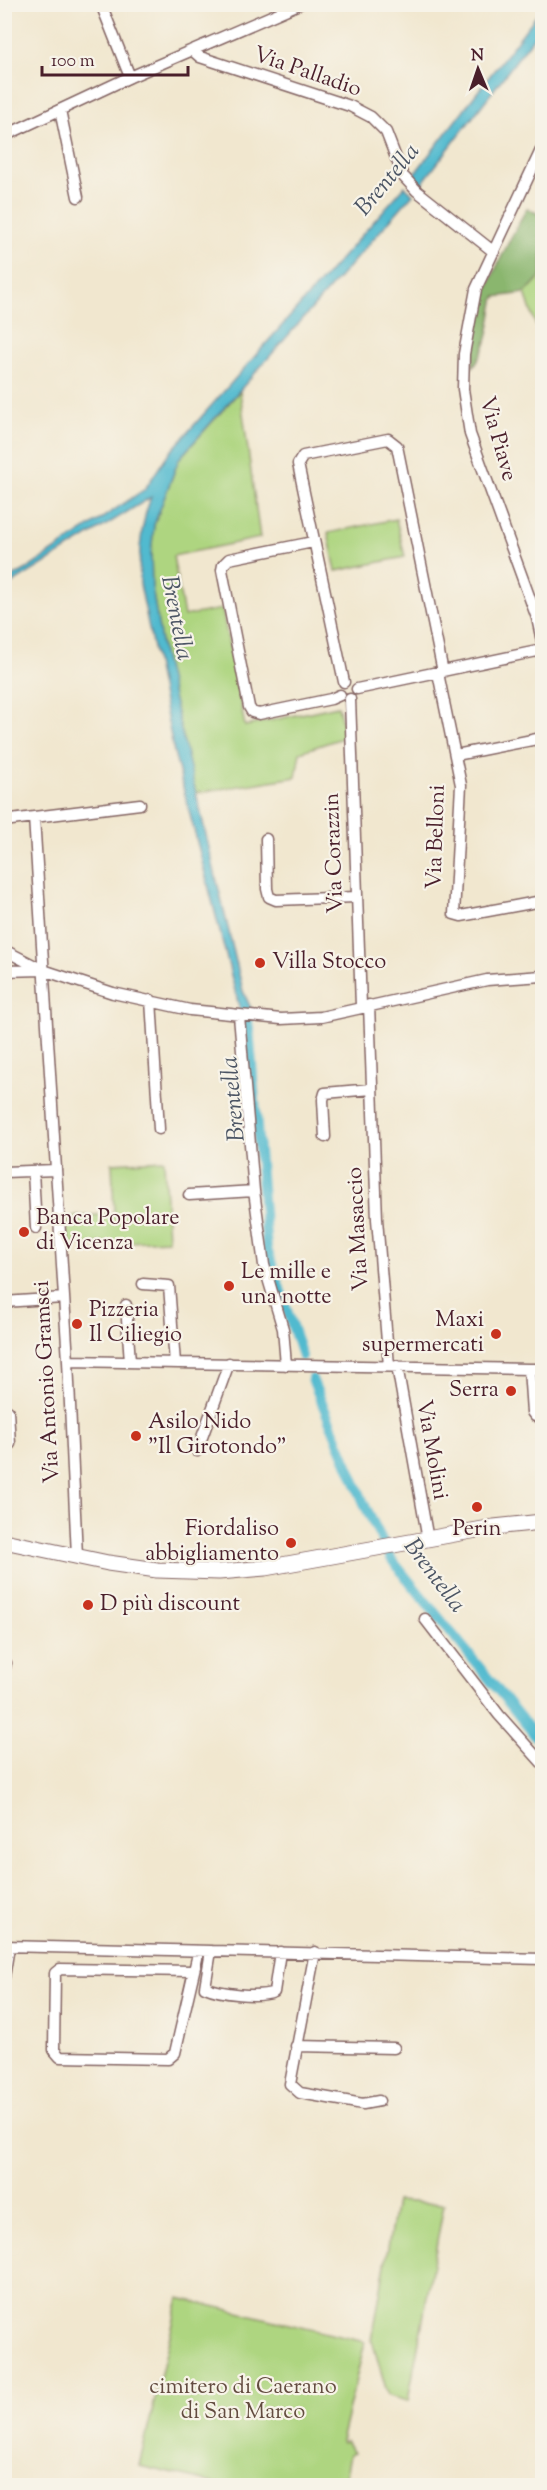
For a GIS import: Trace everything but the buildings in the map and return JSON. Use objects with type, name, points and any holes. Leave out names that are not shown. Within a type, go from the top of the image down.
[{"type":"main road","points":[[4,1541],[157,1570],[219,1572],[265,1568],[494,1527],[543,1522]]},
{"type":"street","points":[[101,4],[130,77]]},
{"type":"street","points":[[4,136],[130,77],[299,4]]},
{"type":"street","name":"Via Palladio","points":[[192,50],[200,57],[350,106],[371,117],[386,132],[403,177],[417,191],[494,252]]},
{"type":"street","points":[[60,110],[78,196]]},
{"type":"street","name":"Via Piave","points":[[543,148],[476,289],[468,319],[463,389],[470,434],[537,618],[543,641]]},
{"type":"street","name":"Via Belloni","points":[[344,682],[298,464],[303,456],[388,439],[397,446],[461,785],[454,911],[456,915],[461,916],[543,900]]},
{"type":"street","points":[[313,542],[229,560],[223,565],[222,570],[252,712],[259,714],[356,695],[357,689]]},
{"type":"street","points":[[357,689],[543,650]]},
{"type":"street","points":[[345,697],[339,688],[344,682],[351,682],[357,689]]},
{"type":"street","name":"Via Corazzin","points":[[345,697],[356,897],[365,1006]]},
{"type":"street","points":[[456,755],[543,738]]},
{"type":"street","points":[[4,821],[140,804]]},
{"type":"street","name":"Via Antonio Gramsci","points":[[34,817],[68,1361],[76,1556]]},
{"type":"street","points":[[266,839],[269,897],[276,900],[356,897]]},
{"type":"street","points":[[4,950],[43,970],[113,993],[190,1010],[281,1019],[321,1017],[487,980],[543,976]]},
{"type":"street","points":[[4,971],[43,970]]},
{"type":"street","points":[[151,1000],[159,1129]]},
{"type":"street","name":"Via Masaccio","points":[[365,1006],[372,1089],[376,1219],[392,1366]]},
{"type":"street","points":[[240,1016],[254,1191],[264,1264],[283,1329],[286,1365]]},
{"type":"street","points":[[325,1137],[323,1100],[325,1093],[372,1089]]},
{"type":"street","points":[[4,1173],[56,1170]]},
{"type":"street","points":[[33,1171],[36,1228]]},
{"type":"street","points":[[189,1195],[254,1191]]},
{"type":"street","points":[[143,1284],[168,1286],[175,1363]]},
{"type":"street","points":[[4,1302],[63,1298]]},
{"type":"street","points":[[126,1305],[130,1362]]},
{"type":"street","points":[[68,1361],[543,1369]]},
{"type":"street","points":[[197,1450],[229,1363]]},
{"type":"street","name":"Via Molini","points":[[392,1366],[428,1540]]},
{"type":"street","points":[[529,1369],[532,1412],[535,1416],[543,1417]]},
{"type":"street","points":[[4,1412],[8,1411],[10,1444]]},
{"type":"street","points":[[425,1619],[498,1715],[543,1763]]},
{"type":"street","points":[[4,1977],[7,1947],[315,1952],[543,1959]]},
{"type":"street","points":[[194,1971],[60,1969],[55,1973],[54,2050],[60,2057],[168,2059],[176,2053],[194,1971],[198,1951]]},
{"type":"street","points":[[211,1951],[205,1987],[213,1991],[265,1996],[274,1992],[280,1952]]},
{"type":"street","points":[[315,1952],[290,2084],[300,2093],[363,2104],[379,2101]]},
{"type":"street","points":[[296,2046],[394,2048]]},
{"type":"green space","points":[[527,208],[542,216],[542,275],[525,293],[495,297],[486,342],[473,367],[477,325],[489,284]]},
{"type":"green space","points":[[542,275],[542,344],[525,293]]},
{"type":"green space","points":[[240,391],[260,538],[173,556],[184,616],[222,609],[245,726],[338,706],[345,737],[300,752],[296,777],[195,793],[163,654],[152,587],[151,554],[154,525],[179,459]]},
{"type":"green space","points":[[396,519],[405,557],[336,571],[328,533]]},
{"type":"green space","points":[[164,1160],[168,1240],[67,1245],[65,1217],[114,1214],[112,1163]]},
{"type":"green space","points":[[396,2201],[444,2204],[408,2401],[388,2396],[372,2340]]},
{"type":"green space","name":"cimitero di Caerano di San Marco","points":[[179,2298],[365,2342],[341,2441],[342,2443],[346,2441],[354,2453],[350,2455],[344,2485],[222,2485],[139,2466]]},
{"type":"water","points":[[540,5],[542,5],[541,28],[420,186],[412,177],[539,12]]},
{"type":"water","points":[[405,186],[413,194],[179,459],[154,525],[151,554],[152,587],[163,654],[243,991],[252,1011],[240,1010],[174,752],[140,584],[141,540],[144,519],[151,497],[5,588],[5,581],[27,569],[145,489],[166,457]]},
{"type":"waterway","name":"Brentella","points":[[244,1007],[249,1028],[267,1249],[302,1356]]},
{"type":"waterway","name":"Brentella","points":[[312,1379],[366,1508],[392,1560],[542,1744]]},
{"type":"place","name":"Villa Stocco","points":[[260,963]]},
{"type":"place","name":"Banca Popolare di Vicenza","points":[[24,1232]]},
{"type":"place","name":"Le mille e una notte","points":[[229,1286]]},
{"type":"place","name":"Pizzeria Il Ciliegio","points":[[77,1324]]},
{"type":"place","name":"Maxi supermercati","points":[[496,1334]]},
{"type":"place","name":"Serra","points":[[511,1391]]},
{"type":"place","name":"Asilo Nido \"Il Girotondo\"","points":[[136,1436]]},
{"type":"place","name":"Perin","points":[[477,1507]]},
{"type":"place","name":"Fiordaliso abbigliamento","points":[[291,1543]]},
{"type":"place","name":"D più discount","points":[[88,1605]]}]
